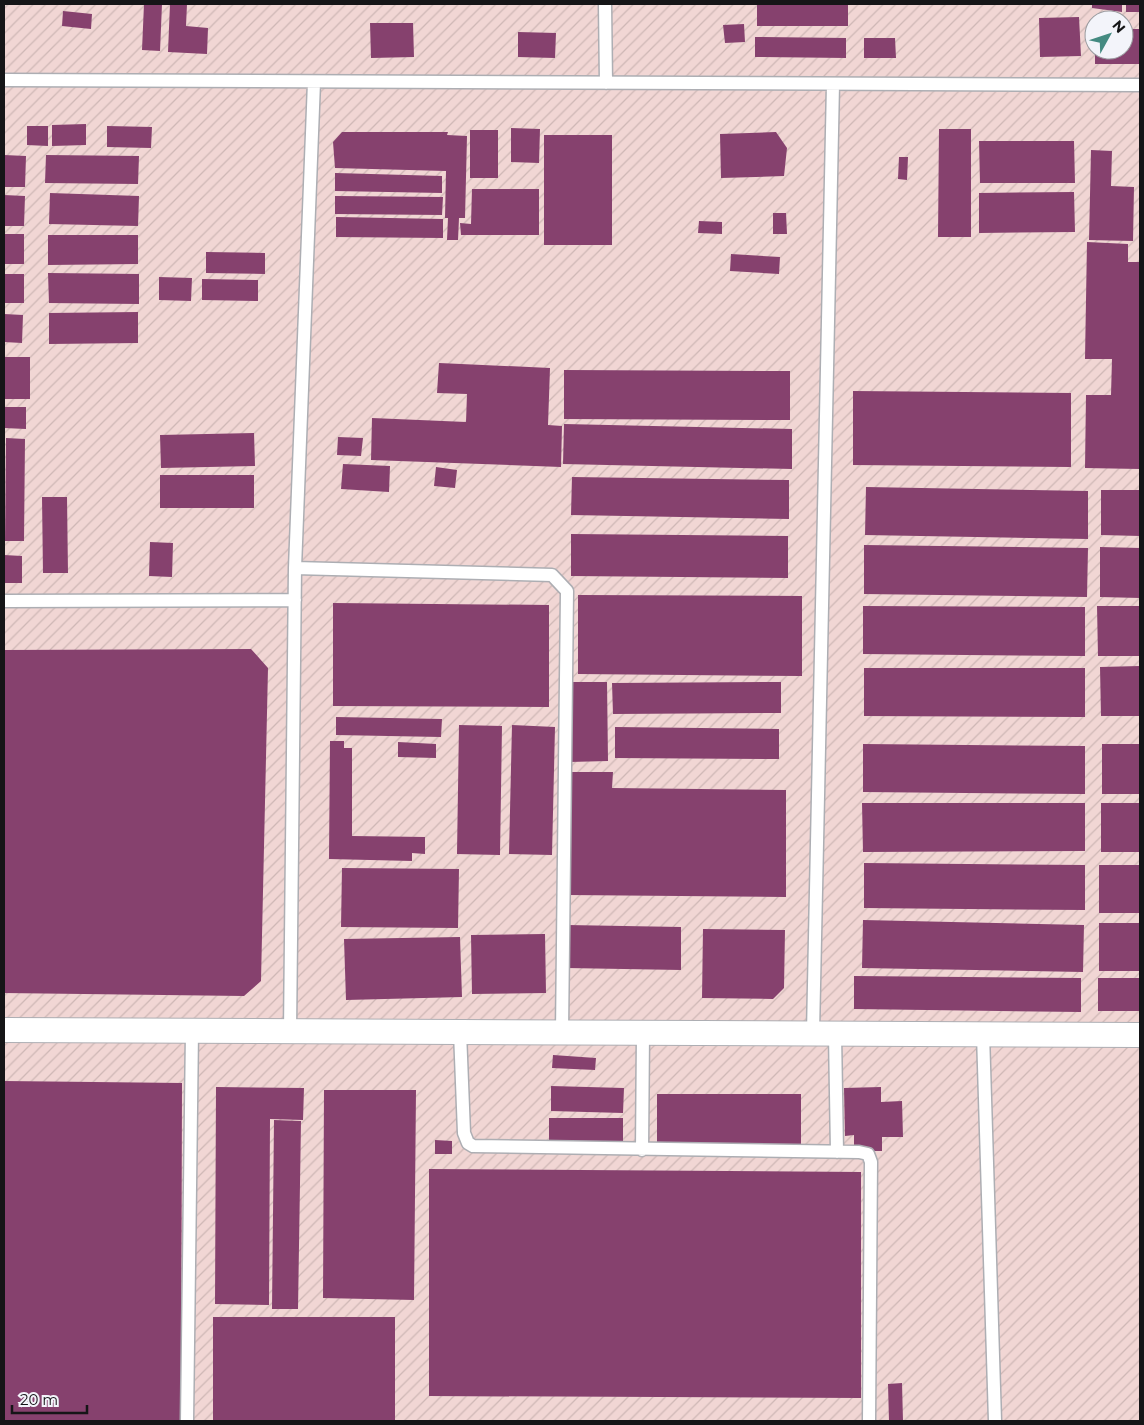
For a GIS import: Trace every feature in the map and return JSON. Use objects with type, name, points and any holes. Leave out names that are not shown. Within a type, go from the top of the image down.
[{"type":"street","points":[[4,1030],[1140,1035]]},
{"type":"lane","points":[[605,4],[606,83]]},
{"type":"lane","points":[[4,80],[1140,85]]},
{"type":"lane","points":[[290,1032],[295,568],[314,82]]},
{"type":"lane","points":[[833,84],[824,1034],[837,1152]]},
{"type":"lane","points":[[295,568],[552,575],[567,591],[562,1032]]},
{"type":"lane","points":[[4,601],[295,600]]},
{"type":"lane","points":[[187,1421],[192,1031]]},
{"type":"lane","points":[[460,1032],[464,1133],[468,1143],[478,1148],[863,1152],[868,1154],[871,1162],[869,1421]]},
{"type":"lane","points":[[642,1150],[643,1033]]},
{"type":"lane","points":[[983,1034],[995,1421]]},
{"type":"shaded area","points":[[4,4],[1140,4],[1140,1421],[4,1421]]},
{"type":"building","points":[[144,4],[162,4],[160,51],[142,50]]},
{"type":"building","points":[[170,4],[187,4],[186,26],[208,28],[207,54],[168,52]]},
{"type":"building","points":[[757,4],[848,4],[848,26],[757,26]]},
{"type":"building","points":[[1092,4],[1122,4],[1122,10],[1092,8]]},
{"type":"building","points":[[1126,4],[1140,4],[1140,12],[1126,10]]},
{"type":"building","points":[[63,11],[92,14],[91,29],[62,26]]},
{"type":"building","points":[[1079,17],[1081,56],[1040,57],[1039,18]]},
{"type":"building","points":[[370,23],[413,23],[414,57],[371,58]]},
{"type":"building","points":[[744,24],[745,42],[725,43],[723,25]]},
{"type":"building","points":[[1134,29],[1140,29],[1140,64],[1095,64],[1095,60],[1134,60]]},
{"type":"building","points":[[518,32],[556,33],[555,58],[518,57]]},
{"type":"building","points":[[755,37],[846,38],[846,58],[755,57]]},
{"type":"building","points":[[864,38],[895,38],[896,58],[864,58]]},
{"type":"building","points":[[86,124],[86,145],[52,146],[52,125]]},
{"type":"building","points":[[27,126],[48,126],[48,146],[27,145]]},
{"type":"building","points":[[107,126],[152,127],[151,148],[107,147]]},
{"type":"building","points":[[511,128],[540,129],[539,163],[511,162]]},
{"type":"building","points":[[939,129],[971,129],[971,237],[938,237]]},
{"type":"building","points":[[470,130],[498,130],[498,178],[470,178]]},
{"type":"building","points":[[342,132],[448,132],[447,135],[467,136],[465,218],[459,218],[458,240],[447,240],[448,218],[445,218],[446,171],[335,168],[333,142]]},
{"type":"building","points":[[776,132],[787,148],[784,176],[721,178],[720,134]]},
{"type":"building","points":[[544,135],[612,135],[612,245],[544,245]]},
{"type":"building","points":[[979,141],[1074,141],[1075,183],[980,183]]},
{"type":"building","points":[[1091,150],[1112,151],[1111,186],[1134,187],[1133,241],[1089,240]]},
{"type":"building","points":[[4,155],[26,156],[25,187],[4,187]]},
{"type":"building","points":[[46,155],[139,156],[138,184],[45,183]]},
{"type":"building","points":[[899,157],[908,157],[907,180],[898,179]]},
{"type":"building","points":[[335,173],[442,176],[442,193],[335,191]]},
{"type":"building","points":[[472,189],[539,189],[539,235],[461,235],[460,223],[471,224]]},
{"type":"building","points":[[1074,192],[1075,232],[979,233],[979,193]]},
{"type":"building","points":[[50,193],[139,196],[138,226],[49,224]]},
{"type":"building","points":[[4,195],[25,196],[24,226],[4,226]]},
{"type":"building","points":[[335,196],[443,197],[442,215],[335,214]]},
{"type":"building","points":[[773,213],[786,213],[787,234],[773,234]]},
{"type":"building","points":[[336,217],[443,219],[443,238],[336,237]]},
{"type":"building","points":[[699,221],[722,222],[722,234],[698,233]]},
{"type":"building","points":[[4,234],[24,234],[24,264],[4,264]]},
{"type":"building","points":[[48,235],[138,235],[138,264],[48,265]]},
{"type":"building","points":[[1087,242],[1128,244],[1128,262],[1140,262],[1140,469],[1085,468],[1086,395],[1111,395],[1112,359],[1085,359]]},
{"type":"building","points":[[206,252],[265,253],[265,274],[206,273]]},
{"type":"building","points":[[731,254],[780,257],[779,274],[730,271]]},
{"type":"building","points":[[48,273],[139,274],[139,304],[49,303]]},
{"type":"building","points":[[4,274],[24,274],[24,303],[4,303]]},
{"type":"building","points":[[159,277],[192,278],[191,301],[159,300]]},
{"type":"building","points":[[202,279],[258,280],[258,301],[202,300]]},
{"type":"building","points":[[138,312],[138,343],[49,344],[49,313]]},
{"type":"building","points":[[4,314],[23,315],[22,343],[4,342]]},
{"type":"building","points":[[4,357],[30,357],[30,399],[4,399]]},
{"type":"building","points":[[439,363],[550,368],[548,425],[562,426],[561,467],[371,460],[372,418],[466,422],[467,394],[437,393]]},
{"type":"building","points":[[564,370],[790,371],[790,420],[564,419]]},
{"type":"building","points":[[853,391],[1071,393],[1071,467],[853,465]]},
{"type":"building","points":[[4,407],[26,407],[26,429],[4,428]]},
{"type":"building","points":[[564,424],[792,429],[792,469],[563,464]]},
{"type":"building","points":[[254,433],[255,466],[161,468],[160,435]]},
{"type":"building","points":[[338,437],[363,438],[361,456],[337,455]]},
{"type":"building","points":[[6,438],[25,439],[24,541],[5,541]]},
{"type":"building","points":[[343,464],[390,466],[389,492],[341,489]]},
{"type":"building","points":[[436,467],[457,470],[455,488],[434,486]]},
{"type":"building","points":[[160,475],[254,475],[254,508],[160,508]]},
{"type":"building","points":[[572,477],[789,480],[789,519],[571,515]]},
{"type":"building","points":[[866,487],[1088,491],[1088,539],[865,535]]},
{"type":"building","points":[[1101,490],[1140,490],[1140,536],[1101,535]]},
{"type":"building","points":[[42,497],[67,497],[68,573],[43,573]]},
{"type":"building","points":[[571,534],[788,536],[788,578],[571,576]]},
{"type":"building","points":[[150,542],[173,543],[172,577],[149,576]]},
{"type":"building","points":[[864,545],[1088,548],[1087,597],[864,594]]},
{"type":"building","points":[[1100,547],[1140,548],[1140,598],[1100,597]]},
{"type":"building","points":[[4,555],[22,556],[22,583],[4,583]]},
{"type":"building","points":[[578,595],[802,596],[802,676],[578,674]]},
{"type":"building","points":[[333,603],[549,605],[549,707],[333,706]]},
{"type":"building","points":[[863,606],[1085,607],[1085,656],[863,654]]},
{"type":"building","points":[[1097,606],[1140,606],[1140,656],[1098,656]]},
{"type":"building","points":[[251,649],[268,668],[261,981],[244,996],[4,993],[4,650]]},
{"type":"building","points":[[1140,666],[1140,716],[1101,716],[1100,667]]},
{"type":"building","points":[[864,668],[1085,668],[1085,717],[864,716]]},
{"type":"building","points":[[568,682],[607,682],[608,761],[569,762]]},
{"type":"building","points":[[781,682],[781,713],[613,714],[612,683]]},
{"type":"building","points":[[336,717],[442,719],[441,737],[336,735]]},
{"type":"building","points":[[459,725],[502,726],[500,855],[457,854]]},
{"type":"building","points":[[512,725],[555,727],[552,855],[509,854]]},
{"type":"building","points":[[615,727],[779,729],[779,759],[615,758]]},
{"type":"building","points":[[330,741],[344,741],[344,748],[352,748],[352,836],[425,837],[425,854],[412,853],[412,861],[329,859]]},
{"type":"building","points":[[398,742],[436,744],[436,758],[398,757]]},
{"type":"building","points":[[863,744],[1085,746],[1085,794],[863,792]]},
{"type":"building","points":[[1102,744],[1140,744],[1140,794],[1102,794]]},
{"type":"building","points":[[569,772],[613,772],[612,788],[786,790],[786,897],[569,895]]},
{"type":"building","points":[[862,803],[1085,803],[1085,851],[863,852]]},
{"type":"building","points":[[1101,803],[1140,803],[1140,852],[1101,852]]},
{"type":"building","points":[[864,863],[1085,865],[1085,910],[864,908]]},
{"type":"building","points":[[1099,865],[1140,865],[1140,913],[1099,913]]},
{"type":"building","points":[[342,868],[459,869],[458,928],[341,927]]},
{"type":"building","points":[[863,920],[1084,925],[1083,972],[862,968]]},
{"type":"building","points":[[1099,923],[1140,923],[1140,971],[1099,971]]},
{"type":"building","points":[[567,925],[681,927],[681,970],[567,968]]},
{"type":"building","points":[[703,929],[785,930],[784,988],[773,999],[702,998]]},
{"type":"building","points":[[545,934],[546,993],[472,994],[471,935]]},
{"type":"building","points":[[460,937],[462,997],[346,1000],[344,939]]},
{"type":"building","points":[[854,976],[1081,978],[1081,1012],[854,1009]]},
{"type":"building","points":[[1098,978],[1140,978],[1140,1011],[1098,1011]]},
{"type":"building","points":[[553,1055],[596,1058],[595,1070],[552,1068]]},
{"type":"building","points":[[4,1081],[182,1083],[181,1421],[4,1421]]},
{"type":"building","points":[[551,1086],[624,1088],[623,1113],[551,1111]]},
{"type":"building","points":[[216,1087],[304,1088],[303,1120],[270,1119],[269,1305],[215,1304]]},
{"type":"building","points":[[881,1087],[881,1102],[902,1101],[903,1137],[882,1137],[882,1151],[854,1151],[854,1135],[845,1136],[844,1088]]},
{"type":"building","points":[[324,1090],[416,1090],[414,1300],[323,1298]]},
{"type":"building","points":[[657,1094],[801,1094],[801,1148],[657,1148]]},
{"type":"building","points":[[549,1118],[623,1118],[623,1145],[549,1145]]},
{"type":"building","points":[[274,1120],[301,1121],[298,1309],[272,1309]]},
{"type":"building","points":[[435,1140],[452,1141],[452,1154],[435,1154]]},
{"type":"building","points":[[429,1169],[861,1172],[861,1398],[429,1396]]},
{"type":"building","points":[[213,1317],[395,1317],[395,1421],[213,1421]]},
{"type":"building","points":[[902,1383],[903,1421],[889,1421],[888,1384]]}]
